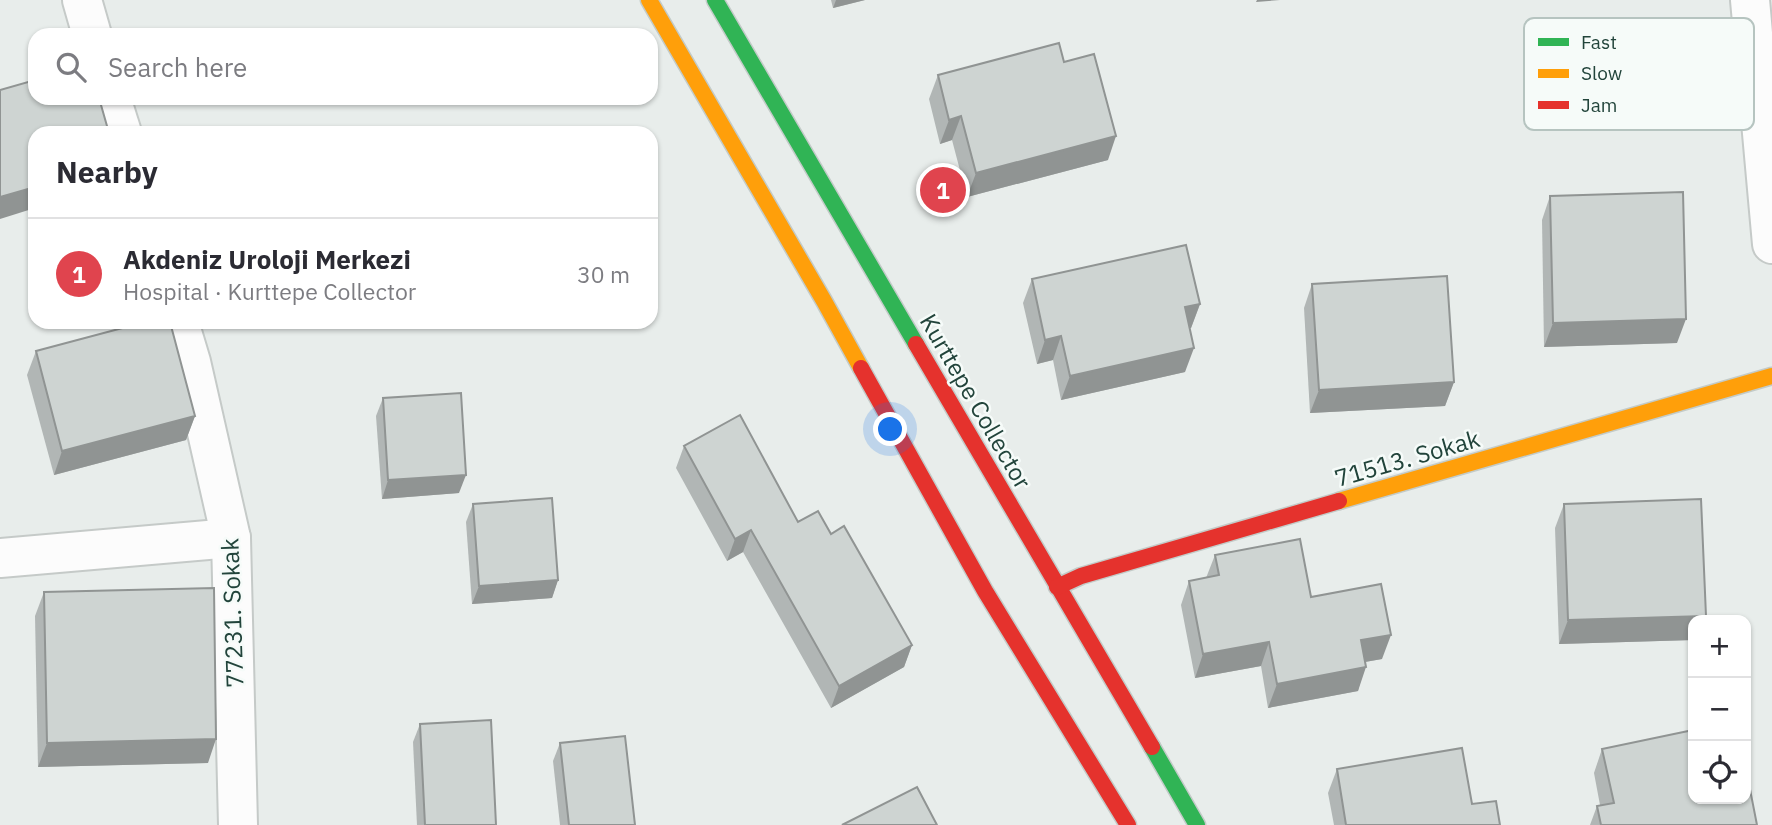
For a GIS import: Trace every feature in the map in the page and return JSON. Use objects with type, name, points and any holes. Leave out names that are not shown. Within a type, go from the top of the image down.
[{"type":"main road","points":[[649,0],[824,301],[985,592],[1128,825]]},
{"type":"main road","name":"Kurttepe Collector","points":[[715,0],[1197,825]]},
{"type":"main road","name":"71513. Sokak","points":[[1057,587],[1081,576],[1772,376]]},
{"type":"street","points":[[82,0],[90,28]]},
{"type":"street","points":[[1751,0],[1753,18]]},
{"type":"street","points":[[1754,35],[1772,244]]},
{"type":"street","points":[[113,105],[120,126]]},
{"type":"street","name":"77231. Sokak","points":[[181,329],[232,538],[238,825]]},
{"type":"street","points":[[0,558],[232,538]]},
{"type":"building","points":[[1059,43],[1064,62],[1094,54],[1116,136],[976,173],[961,116],[949,120],[938,75]]},
{"type":"building","points":[[28,82],[28,105],[101,105],[107,126],[28,126],[28,189],[0,197],[0,90]]},
{"type":"building","points":[[1683,192],[1686,319],[1553,323],[1550,196]]},
{"type":"building","points":[[1186,245],[1200,304],[1185,307],[1194,348],[1070,376],[1061,336],[1045,340],[1032,279]]},
{"type":"building","points":[[1447,276],[1454,382],[1319,390],[1312,284]]},
{"type":"building","points":[[119,329],[172,329],[195,416],[62,451],[36,351]]},
{"type":"building","points":[[461,393],[466,475],[388,480],[383,398]]},
{"type":"building","points":[[740,415],[798,522],[818,511],[831,534],[844,526],[912,645],[839,686],[751,530],[735,539],[684,446]]},
{"type":"building","points":[[552,498],[558,580],[479,586],[473,504]]},
{"type":"building","points":[[1701,499],[1706,615],[1568,620],[1564,504]]},
{"type":"building","points":[[1300,539],[1311,597],[1381,584],[1391,635],[1361,640],[1366,667],[1277,684],[1269,642],[1203,654],[1189,581],[1219,575],[1215,555]]},
{"type":"building","points":[[214,588],[216,739],[47,743],[44,592]]},
{"type":"building","points":[[491,720],[496,825],[425,825],[420,724]]},
{"type":"building","points":[[1688,731],[1688,804],[1751,804],[1751,794],[1757,825],[1601,825],[1597,806],[1614,803],[1602,749]]},
{"type":"building","points":[[625,736],[635,825],[569,825],[560,743]]},
{"type":"building","points":[[1462,748],[1472,804],[1496,801],[1500,825],[1346,825],[1337,769]]},
{"type":"building","points":[[917,787],[937,825],[842,825]]},
{"type":"traffic: fast","points":[[715,0],[916,344]]},
{"type":"traffic: fast","points":[[1152,747],[1197,825]]},
{"type":"traffic: slow","points":[[649,0],[861,368]]},
{"type":"traffic: slow","points":[[1339,501],[1772,376]]},
{"type":"traffic: jam","points":[[916,344],[1152,747]]},
{"type":"traffic: jam","points":[[861,368],[985,591],[1128,825]]},
{"type":"traffic: jam","points":[[1057,587],[1081,576],[1339,501]]},
{"type":"place","name":"Akdeniz Uroloji Merkezi","points":[[943,190]]}]
